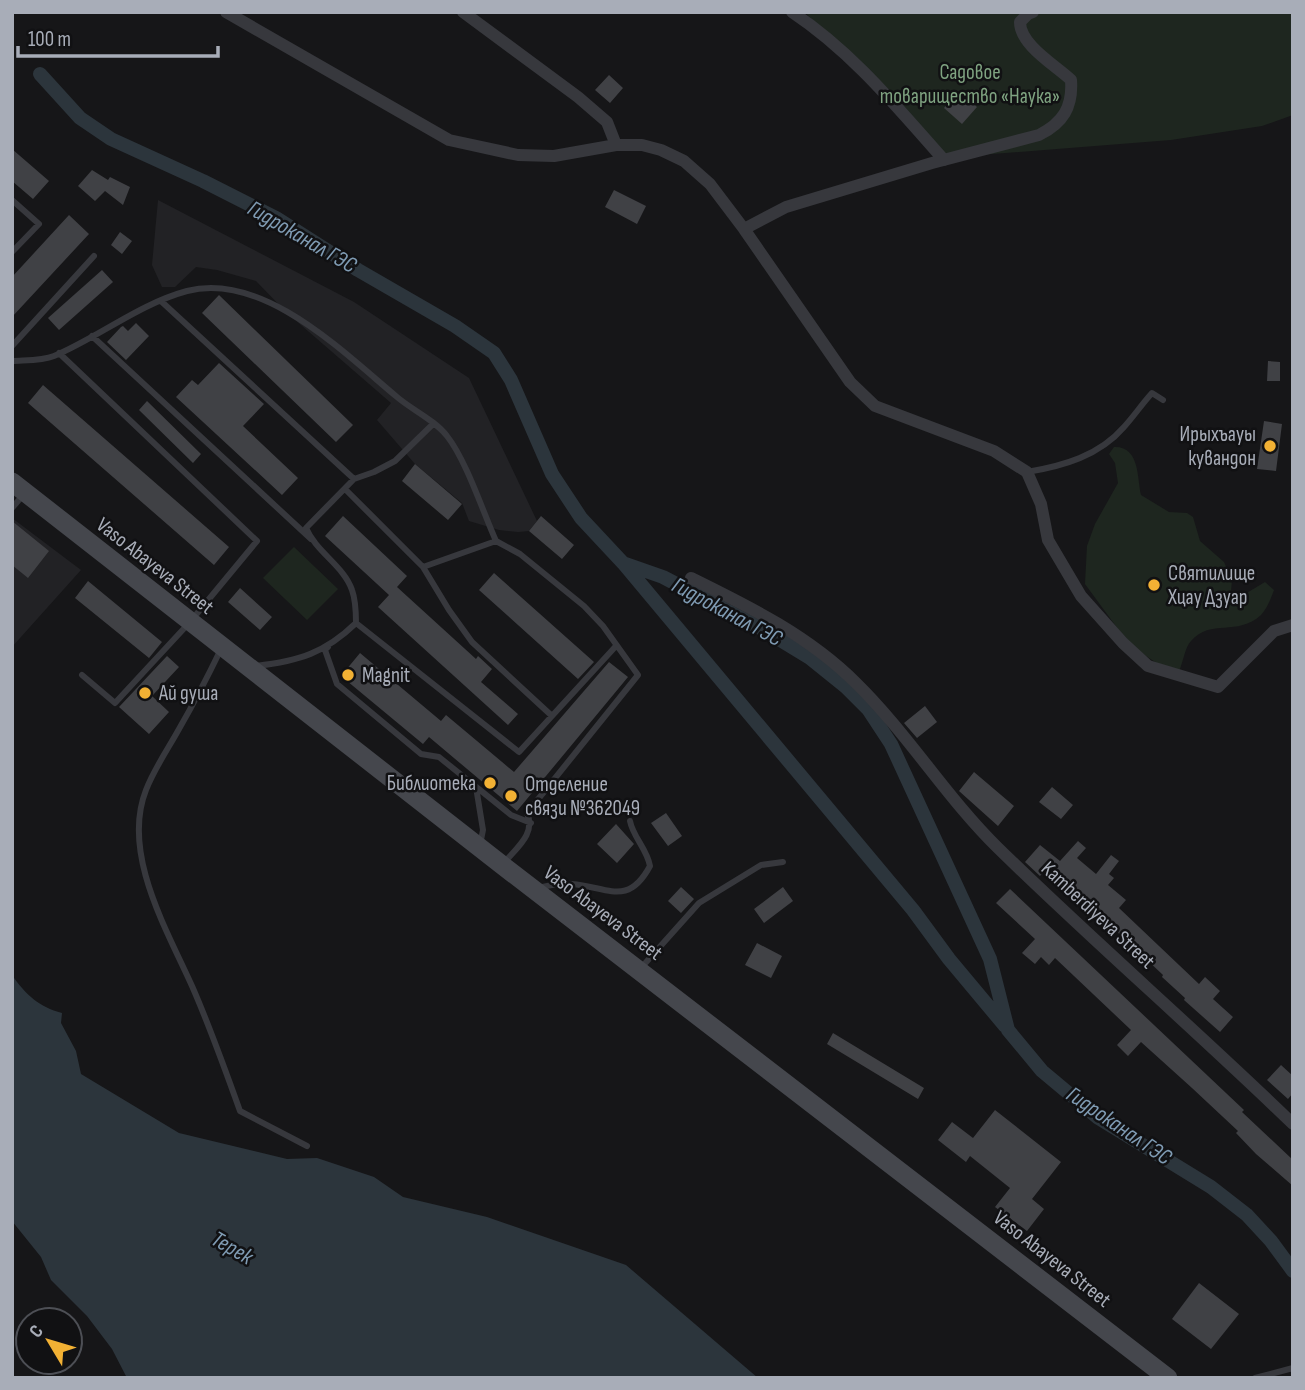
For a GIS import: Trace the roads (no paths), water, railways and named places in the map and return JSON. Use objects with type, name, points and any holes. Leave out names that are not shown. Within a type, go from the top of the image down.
[{"type":"street","points":[[226,12],[449,140],[518,155],[554,156],[616,145],[642,145],[684,160],[710,184],[850,382],[876,406],[994,451],[1027,472],[1041,504],[1048,540],[1081,596],[1148,666],[1218,687],[1274,631],[1293,625]]},
{"type":"street","points":[[463,12],[578,97],[607,122],[616,145]]},
{"type":"street","points":[[792,12],[819,30],[864,70],[944,160]]},
{"type":"street","points":[[744,229],[786,207],[1039,135],[1054,128],[1064,115],[1072,94],[1071,80],[1028,44],[1020,32],[1020,22],[1034,12]]},
{"type":"street","name":"Vaso Abayeva Street","points":[[19,487],[502,865],[1168,1378]]},
{"type":"street","name":"Kamberdiyeva Street","points":[[691,578],[761,613],[817,648],[855,681],[892,720],[996,846],[1293,1124]]},
{"type":"lane","points":[[12,200],[39,224],[12,252]]},
{"type":"lane","points":[[12,346],[94,256]]},
{"type":"lane","points":[[12,361],[52,357],[188,291],[211,289],[255,296],[304,320],[404,403],[446,434],[496,541],[520,554],[584,606],[603,626],[638,675],[527,813],[531,823],[530,831],[502,865]]},
{"type":"lane","points":[[162,302],[354,479]]},
{"type":"lane","points":[[92,336],[311,539],[352,587],[356,603],[356,623],[328,647],[286,663],[248,667]]},
{"type":"lane","points":[[58,353],[257,541],[190,622],[115,703],[82,675]]},
{"type":"lane","points":[[1027,472],[1064,466],[1093,452],[1123,429],[1152,393],[1163,400]]},
{"type":"lane","points":[[311,539],[306,528],[354,479],[395,461],[433,424]]},
{"type":"lane","points":[[12,509],[19,487]]},
{"type":"lane","points":[[345,489],[423,566],[472,642],[552,716]]},
{"type":"lane","points":[[423,566],[496,541]]},
{"type":"lane","points":[[356,623],[519,752],[616,646]]},
{"type":"lane","points":[[222,647],[145,791],[138,835],[143,865],[170,942],[192,987],[240,1111],[307,1146]]},
{"type":"lane","points":[[328,647],[325,650],[337,684],[421,754],[439,757],[511,815],[531,823]]},
{"type":"lane","points":[[476,787],[483,830],[480,847]]},
{"type":"lane","points":[[533,889],[559,883],[582,885],[607,892],[625,892],[634,886],[650,866],[630,821]]},
{"type":"lane","points":[[639,970],[699,903],[761,865],[783,862]]},
{"type":"lane","points":[[1255,1378],[1293,1368]]},
{"type":"water","name":"Терек","points":[[12,975],[34,999],[62,1013],[61,1023],[76,1051],[81,1074],[179,1133],[287,1159],[317,1158],[374,1177],[403,1197],[487,1217],[626,1265],[758,1378],[127,1378],[112,1349],[84,1313],[84,1306],[77,1306],[51,1280],[41,1257],[12,1221]]},
{"type":"waterway","name":"Гидроканал ГЭС","points":[[40,74],[80,118],[111,139],[276,218],[358,270],[455,326],[494,353],[511,380],[552,474],[581,518],[623,563],[663,577],[764,630],[810,658],[846,687],[868,709],[891,744],[990,959],[1008,1030],[1042,1071],[1097,1117],[1211,1187],[1247,1215],[1293,1271]]},
{"type":"waterway","points":[[624,564],[913,910],[949,959],[1005,1026]]},
{"type":"place","name":"Ирыхъауы кувандон","points":[[1270,446]]},
{"type":"place","name":"Святилище Хцау Дзуар","points":[[1154,585]]},
{"type":"place","name":"Magnit","points":[[348,675]]},
{"type":"place","name":"Ай душа","points":[[145,693]]},
{"type":"place","name":"Библиотека","points":[[490,783]]},
{"type":"place","name":"Отделение связи №362049","points":[[511,796]]},
{"type":"park label","name":"Садовое товарищество «Наука»","points":[[970,84]]}]
